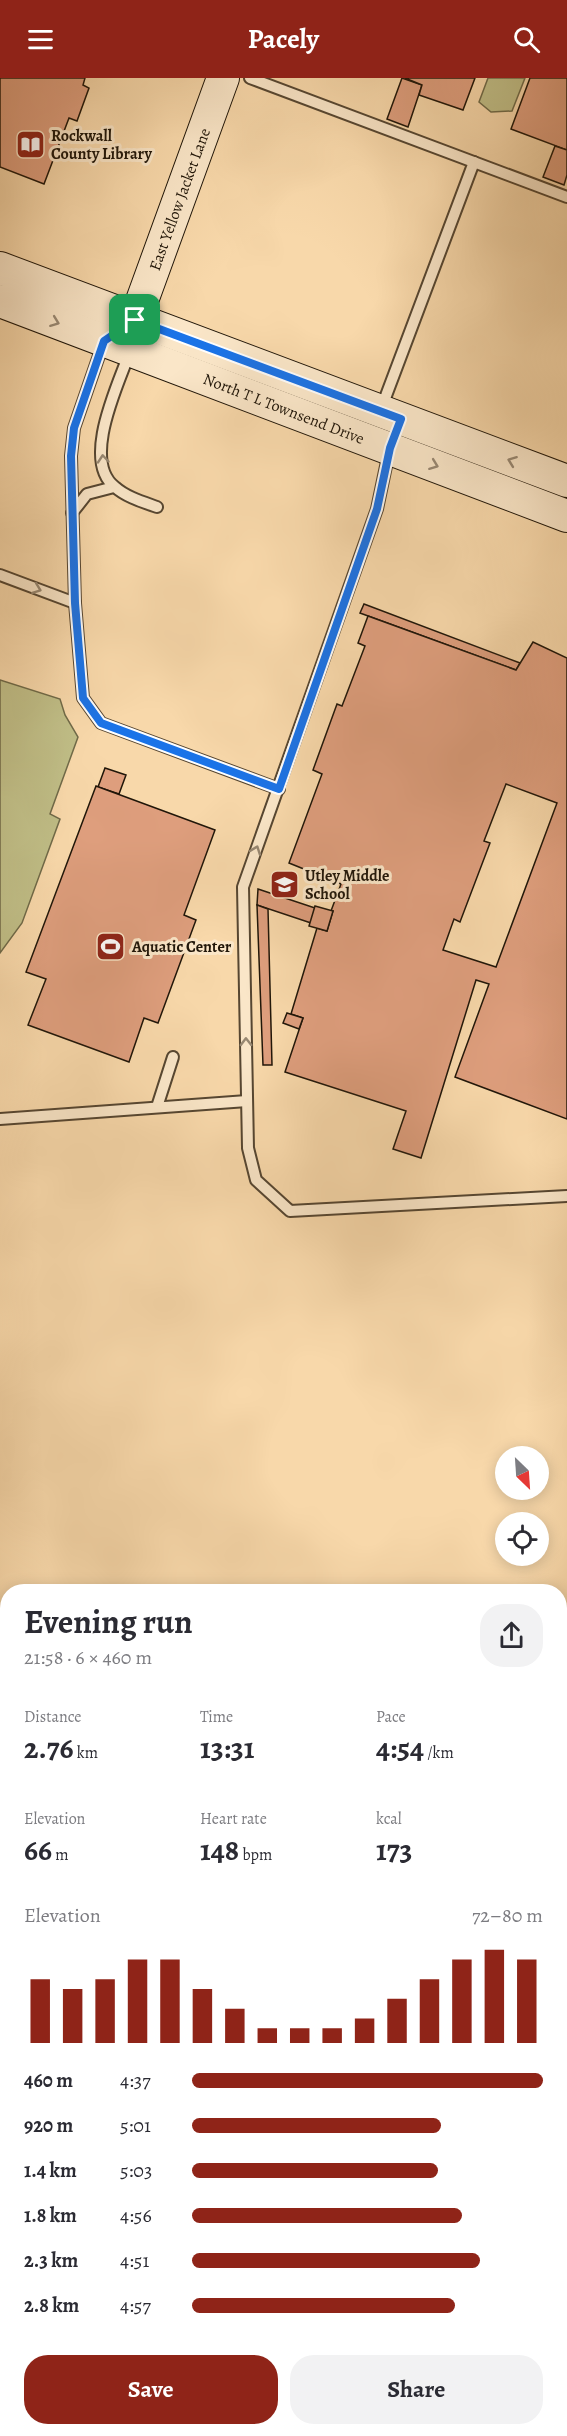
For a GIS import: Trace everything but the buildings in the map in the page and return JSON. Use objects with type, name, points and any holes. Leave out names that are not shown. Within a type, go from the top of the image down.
[{"type":"street","name":"East Yellow Jacket Lane","points":[[126,334],[223,78]]},
{"type":"street","name":"North T L Townsend Drive","points":[[0,268],[126,334]]},
{"type":"street","name":"North T L Townsend Drive","points":[[0,301],[126,334],[385,430],[567,481]]},
{"type":"street","name":"North T L Townsend Drive","points":[[385,430],[567,516]]},
{"type":"lane","points":[[250,78],[567,197]]},
{"type":"lane","points":[[474,162],[385,430],[377,509],[243,887],[249,1148],[256,1180],[290,1211],[567,1196]]},
{"type":"lane","points":[[126,334],[102,442],[105,475],[114,487],[157,507]]},
{"type":"lane","points":[[126,334],[74,428],[71,456],[72,513],[75,603],[83,698],[101,723],[279,789]]},
{"type":"lane","points":[[72,513],[87,494],[114,487]]},
{"type":"lane","points":[[0,575],[75,603]]},
{"type":"lane","points":[[157,1107],[174,1057]]},
{"type":"lane","points":[[0,1119],[247,1101]]},
{"type":"shaded area","points":[[488,78],[525,78],[512,111],[491,112],[479,102]]},
{"type":"shaded area","points":[[0,680],[60,699],[65,715],[78,737],[50,814],[60,819],[22,923],[0,953]]},
{"type":"place","name":"Rockwall County Library","points":[[30,144]]},
{"type":"place","name":"Utley Middle School","points":[[284,884]]},
{"type":"place","name":"Aquatic Center","points":[[111,946]]},
{"type":"route","points":[[135,320],[401,419],[390,448],[377,509],[279,789],[101,723],[83,698],[75,603],[72,513],[71,456],[74,428],[104,341],[135,320]]}]
